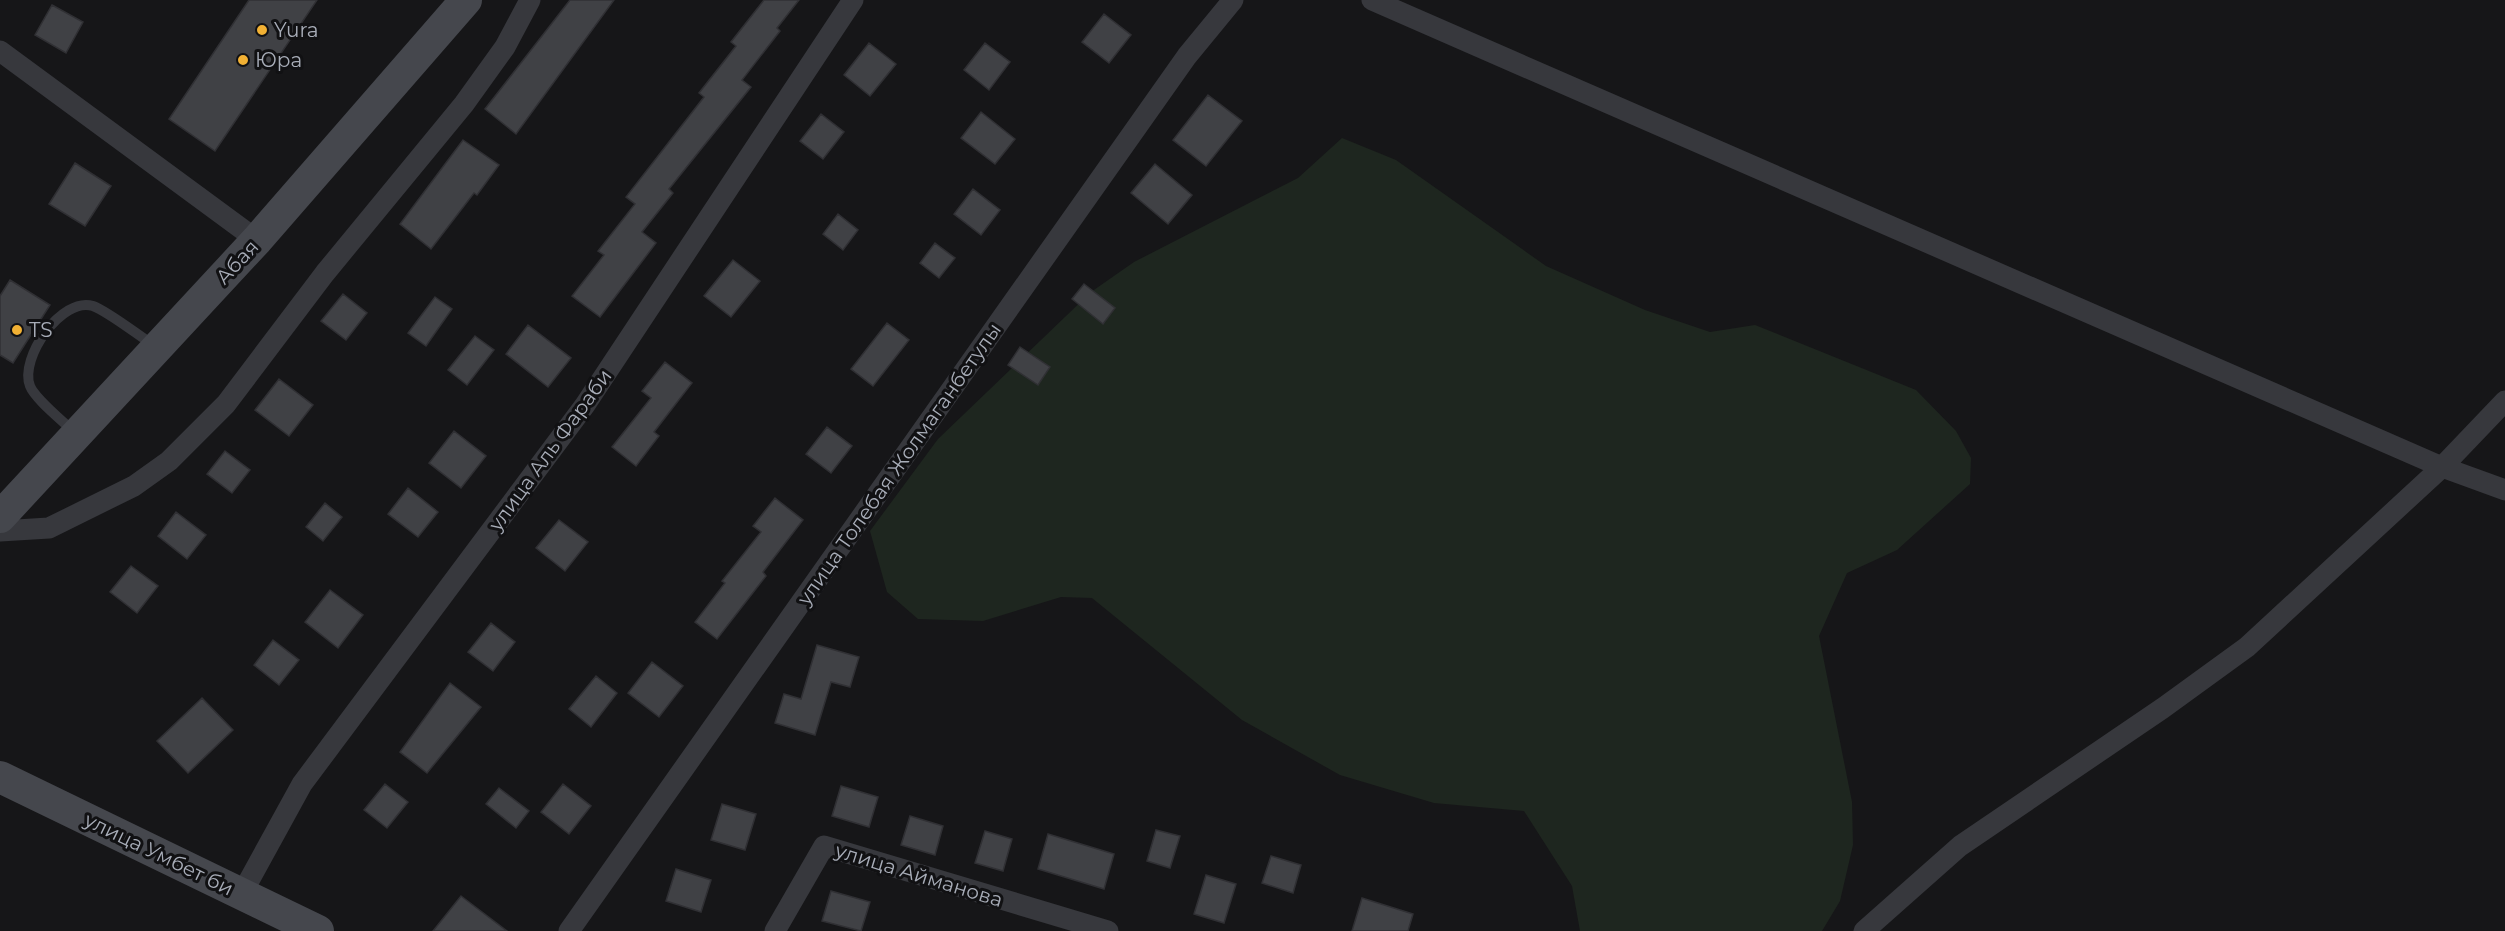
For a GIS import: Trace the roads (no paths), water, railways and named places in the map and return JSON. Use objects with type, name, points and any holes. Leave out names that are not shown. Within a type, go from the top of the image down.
[{"type":"street","name":"Абая","points":[[0,517],[257,240],[466,0]]},
{"type":"street","points":[[0,531],[49,528],[134,486],[169,461],[226,404],[325,273],[464,104],[505,47],[530,0]]},
{"type":"street","name":"улица Аль Фараби","points":[[241,895],[302,784],[585,405],[853,0]]},
{"type":"street","name":"улица Толебая Жолмаганбетулы","points":[[569,931],[1187,56],[1233,0]]},
{"type":"street","points":[[1372,0],[2442,467],[2505,490]]},
{"type":"street","points":[[0,51],[257,240]]},
{"type":"street","points":[[1864,931],[1960,846],[2247,648],[2442,467],[2505,401]]},
{"type":"street","name":"улица Умбет би","points":[[0,777],[318,931]]},
{"type":"street","name":"улица Айманова","points":[[775,931],[824,846],[1108,931]]},
{"type":"lane","points":[[76,435],[30,387],[27,373],[31,357],[51,325],[77,306],[92,306],[158,348]]},
{"type":"place","name":"Yura","points":[[262,30]]},
{"type":"place","name":"Юра","points":[[243,60]]},
{"type":"place","name":"TS","points":[[17,330]]}]
